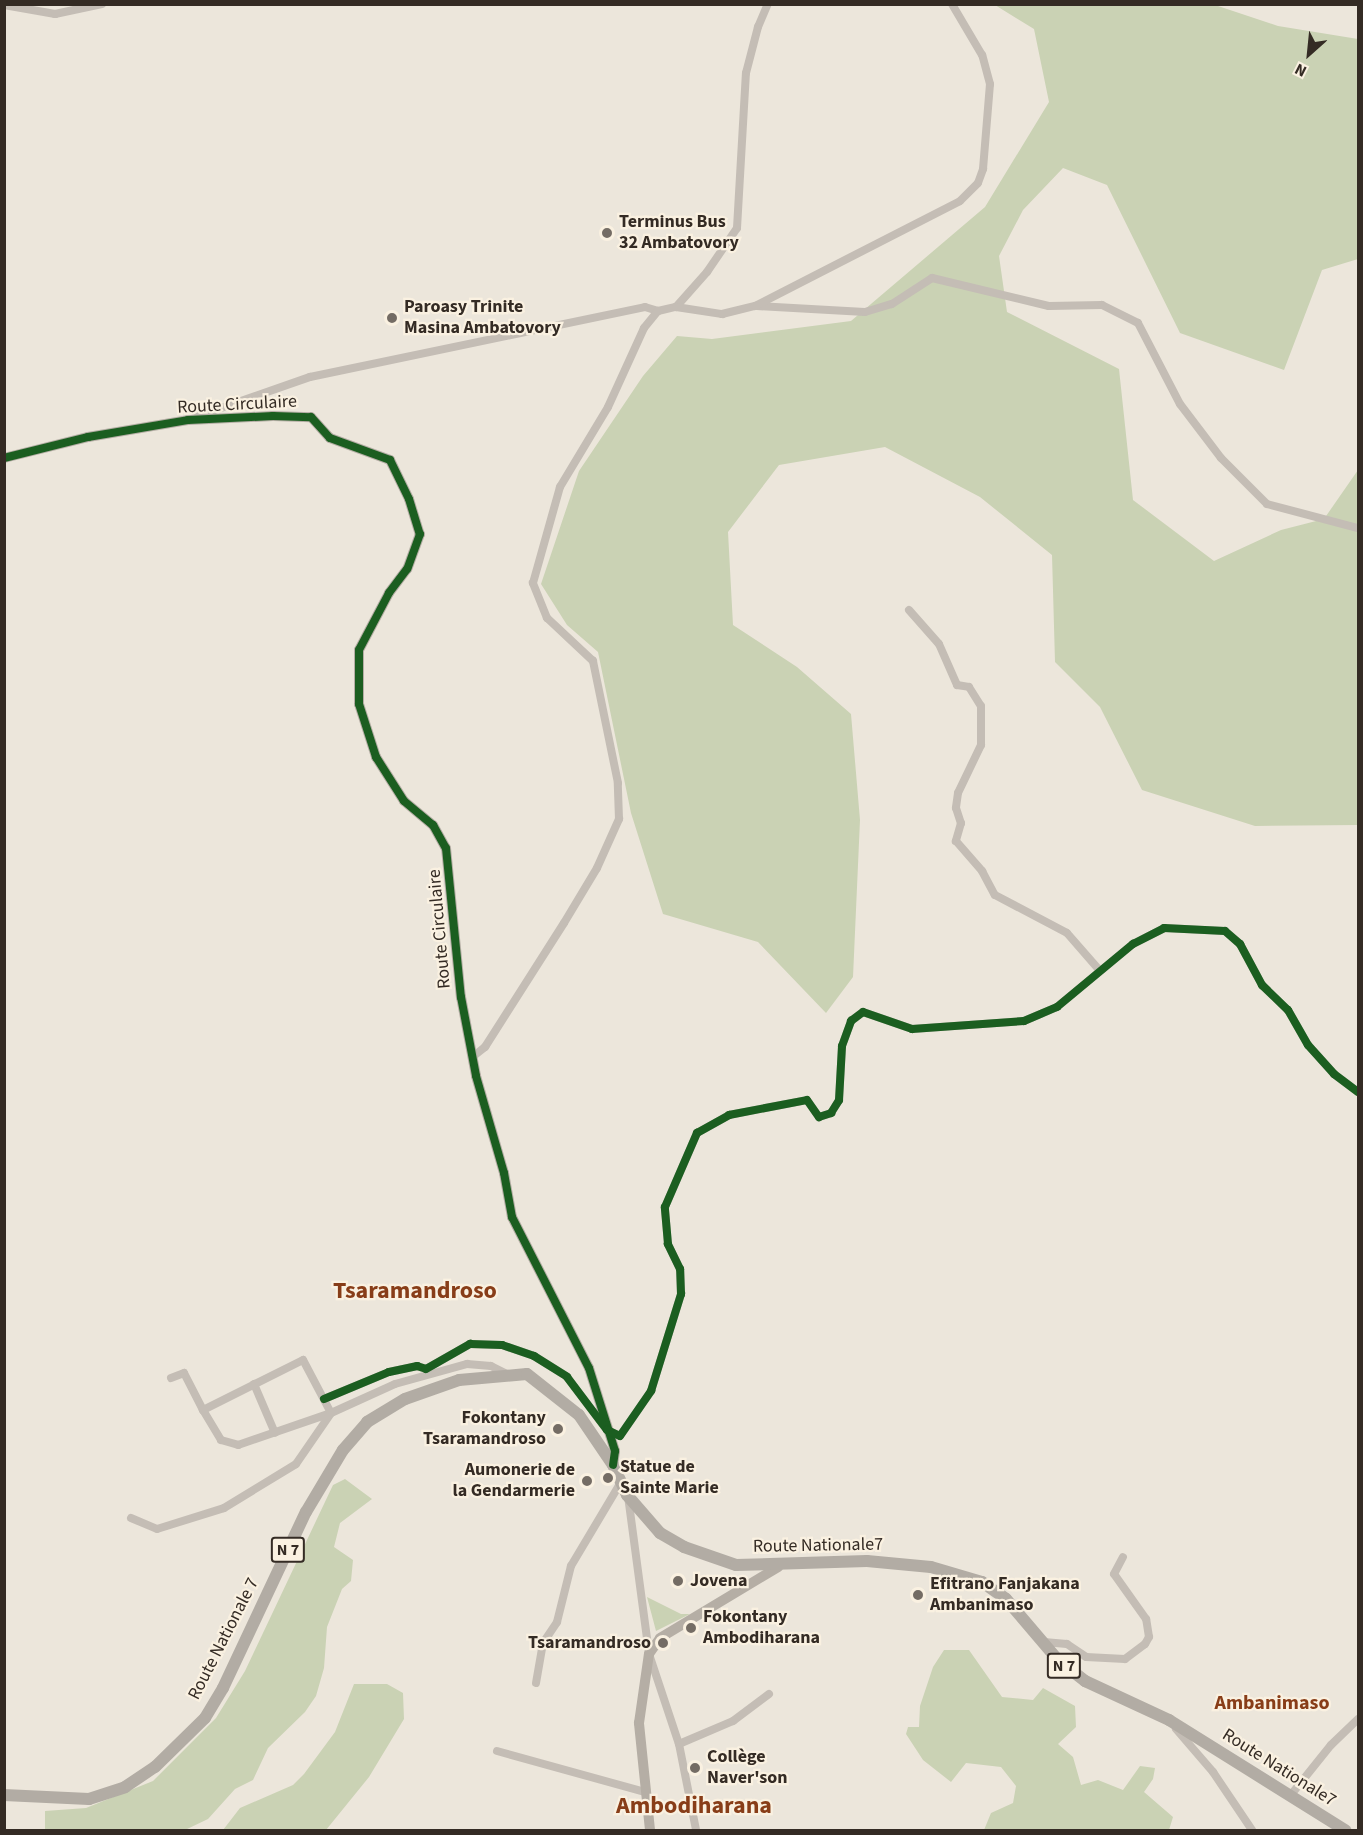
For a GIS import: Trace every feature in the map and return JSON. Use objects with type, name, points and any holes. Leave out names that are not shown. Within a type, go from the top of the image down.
[{"type":"main road","name":"Route Nationale 7","points":[[4,1796],[89,1799],[125,1787],[155,1767],[205,1718],[223,1688],[306,1512],[355,1436],[385,1409],[405,1399],[459,1380],[527,1374],[564,1400],[596,1438],[613,1465]]},
{"type":"main road","name":"N 7","points":[[613,1465],[627,1495]]},
{"type":"main road","name":"Route Nationale7","points":[[627,1495],[660,1533],[684,1547],[736,1565],[778,1567],[867,1561],[931,1567],[964,1575],[1006,1599],[1066,1668],[1085,1681],[1168,1720],[1345,1830]]},
{"type":"street","points":[[4,5],[55,14],[102,4]]},
{"type":"street","points":[[676,307],[707,272],[737,228],[746,74],[758,27],[768,4]]},
{"type":"street","points":[[188,420],[310,377],[645,307],[658,311],[676,307],[722,314],[755,306],[960,201],[978,183],[986,148],[990,84],[982,55],[952,4]]},
{"type":"street","points":[[755,306],[866,312],[892,304],[932,278],[1049,306],[1102,305],[1138,323],[1180,405],[1221,458],[1267,504],[1359,528]]},
{"type":"street","points":[[475,1055],[485,1047],[564,923],[597,868],[619,819],[618,783],[593,661],[547,618],[533,583],[561,487],[608,407],[644,328],[658,311]]},
{"type":"street","name":"Route Circulaire","points":[[4,458],[88,437],[188,420],[311,417],[330,438],[390,460],[409,499],[420,534],[407,569],[389,593],[359,650],[358,698],[376,757],[404,801],[433,825],[446,848],[453,941],[475,1055],[476,1076],[504,1173],[512,1217],[555,1307],[577,1340],[615,1451],[613,1465]]},
{"type":"street","points":[[909,610],[939,644],[957,685],[969,687],[981,706],[981,744],[958,793],[956,808],[961,823],[956,841],[982,871],[995,895],[1067,933],[1100,971]]},
{"type":"street","points":[[324,1399],[389,1372],[417,1366],[426,1369],[470,1344],[502,1345],[534,1356],[567,1377],[607,1430],[620,1436],[639,1412],[651,1391],[681,1294],[680,1269],[668,1244],[665,1208],[697,1133],[729,1115],[807,1100],[819,1117],[831,1113],[839,1100],[843,1046],[851,1021],[863,1012],[912,1029],[1024,1021],[1057,1007],[1133,944],[1164,928],[1225,931],[1240,944],[1262,984],[1288,1010],[1308,1045],[1334,1074],[1359,1092]]},
{"type":"street","points":[[203,1410],[303,1360],[331,1413]]},
{"type":"street","points":[[171,1378],[184,1372],[220,1440],[230,1446],[331,1413],[395,1384],[467,1364],[491,1366],[508,1375]]},
{"type":"street","points":[[254,1384],[274,1432]]},
{"type":"street","points":[[131,1518],[157,1529],[224,1508],[296,1464],[331,1413]]},
{"type":"street","points":[[536,1683],[543,1643],[557,1622],[571,1566],[621,1482]]},
{"type":"street","points":[[627,1495],[649,1653],[679,1744],[696,1830]]},
{"type":"street","points":[[1044,1642],[1067,1644],[1086,1657],[1125,1659],[1145,1644],[1149,1638],[1146,1619],[1114,1574],[1123,1557]]},
{"type":"street","points":[[650,1830],[639,1722],[649,1653],[660,1638],[778,1567]]},
{"type":"street","points":[[679,1744],[734,1721],[769,1694]]},
{"type":"street","points":[[1290,1796],[1331,1745],[1359,1719]]},
{"type":"street","points":[[1168,1720],[1213,1772],[1252,1830]]},
{"type":"street","points":[[496,1751],[645,1792]]},
{"type":"green space","points":[[995,5],[1215,5],[1278,26],[1358,39],[1358,259],[1322,270],[1284,370],[1180,333],[1107,185],[1063,168],[1023,210],[999,256],[1007,312],[1119,369],[1133,500],[1214,561],[1281,530],[1324,519],[1358,470],[1358,825],[1255,826],[1142,790],[1100,707],[1055,662],[1052,555],[980,497],[885,447],[779,465],[728,532],[733,625],[797,667],[851,714],[860,820],[853,977],[826,1013],[758,942],[663,914],[631,813],[598,652],[567,625],[541,584],[579,471],[643,376],[677,336],[712,339],[851,321],[985,207],[1049,102],[1034,29]]},
{"type":"green space","points":[[345,1479],[372,1499],[340,1523],[334,1547],[353,1560],[351,1581],[342,1589],[327,1627],[324,1668],[316,1696],[305,1712],[268,1748],[253,1780],[235,1789],[208,1819],[185,1830],[45,1830],[45,1811],[86,1808],[153,1781],[216,1718],[245,1671],[333,1485]]},
{"type":"green space","points":[[647,1597],[681,1614],[690,1614],[656,1631]]},
{"type":"green space","points":[[944,1650],[969,1650],[1002,1697],[1033,1700],[1043,1688],[1075,1706],[1076,1727],[1058,1744],[1073,1757],[1081,1785],[1098,1780],[1123,1790],[1140,1766],[1155,1768],[1153,1779],[1144,1792],[1173,1817],[1169,1830],[984,1830],[991,1813],[1013,1803],[1016,1786],[1001,1767],[966,1763],[951,1782],[923,1760],[906,1734],[908,1727],[919,1727],[920,1706],[933,1667]]},
{"type":"green space","points":[[354,1684],[387,1684],[403,1693],[404,1719],[369,1777],[326,1830],[223,1830],[240,1808],[293,1785],[304,1774],[335,1732]]},
{"type":"cycle path","points":[[4,458],[88,437],[188,420],[273,416],[311,417],[330,438],[390,460],[409,499],[420,534],[407,569],[389,593],[359,650],[359,704],[376,757],[404,801],[433,825],[446,848],[461,997],[476,1076],[504,1173],[512,1217],[589,1368],[615,1451],[613,1465]]},
{"type":"cycle path","points":[[324,1399],[389,1372],[417,1366],[426,1369],[470,1344],[502,1345],[534,1356],[567,1377],[607,1430],[620,1436],[651,1391],[681,1294],[680,1269],[668,1244],[665,1207],[697,1133],[729,1115],[807,1100],[819,1117],[831,1113],[839,1100],[842,1046],[851,1021],[863,1012],[912,1029],[1024,1021],[1057,1007],[1133,944],[1164,928],[1225,931],[1240,944],[1262,985],[1288,1010],[1308,1045],[1334,1074],[1358,1092]]},
{"type":"place","name":"Terminus Bus 32 Ambatovory","points":[[607,233]]},
{"type":"place","name":"Paroasy Trinite Masina Ambatovory","points":[[392,318]]},
{"type":"place","name":"Fokontany Tsaramandroso","points":[[558,1429]]},
{"type":"place","name":"Statue de Sainte Marie","points":[[608,1478]]},
{"type":"place","name":"Aumonerie de la Gendarmerie","points":[[587,1481]]},
{"type":"place","name":"Jovena","points":[[678,1581]]},
{"type":"place","name":"Efitrano Fanjakana Ambanimaso","points":[[918,1595]]},
{"type":"place","name":"Fokontany Ambodiharana","points":[[691,1628]]},
{"type":"place","name":"Tsaramandroso","points":[[663,1643]]},
{"type":"place","name":"Collège Naver'son","points":[[695,1768]]},
{"type":"district","name":"Tsaramandroso","points":[[415,1291]]},
{"type":"district","name":"Ambanimaso","points":[[1272,1703]]},
{"type":"district","name":"Ambodiharana","points":[[694,1806]]}]
